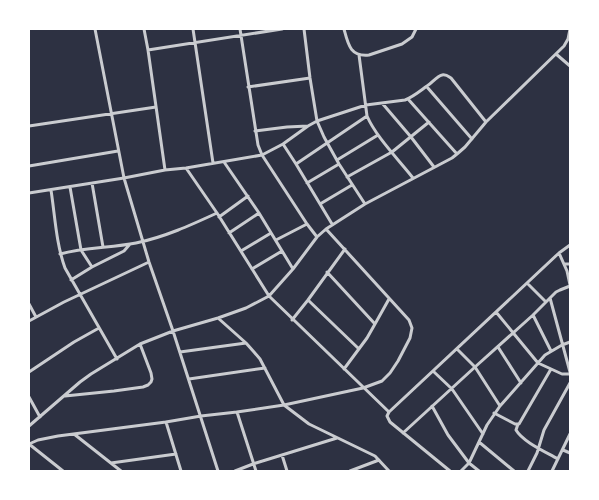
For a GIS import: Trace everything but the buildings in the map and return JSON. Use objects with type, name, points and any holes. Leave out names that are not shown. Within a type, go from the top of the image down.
[{"type":"street","points":[[94,29],[124,178],[218,471]]},
{"type":"street","points":[[144,29],[165,170]]},
{"type":"street","points":[[193,29],[213,163]]},
{"type":"street","points":[[240,29],[258,145],[262,155],[316,237]]},
{"type":"street","points":[[148,50],[282,29]]},
{"type":"street","points":[[304,29],[310,78],[317,121],[320,130],[339,164],[365,204]]},
{"type":"street","points":[[344,29],[348,45],[359,55],[369,55],[402,44],[412,37],[416,29]]},
{"type":"street","points":[[29,426],[91,374],[140,344],[173,331],[246,308],[269,296],[293,269],[316,237],[332,224],[365,204],[452,158],[465,147],[486,122],[556,54],[568,39],[570,29]]},
{"type":"street","points":[[556,54],[570,66]]},
{"type":"street","points":[[359,55],[367,116],[378,135],[413,178]]},
{"type":"street","points":[[29,193],[262,155],[283,144],[317,121],[366,105],[408,99],[444,74],[448,76],[486,122]]},
{"type":"street","points":[[248,87],[310,78]]},
{"type":"street","points":[[427,87],[472,139]]},
{"type":"street","points":[[408,99],[457,154]]},
{"type":"street","points":[[382,103],[434,167]]},
{"type":"street","points":[[29,126],[156,107]]},
{"type":"street","points":[[296,164],[367,116]]},
{"type":"street","points":[[347,177],[392,152],[429,122]]},
{"type":"street","points":[[255,131],[308,126]]},
{"type":"street","points":[[337,160],[378,135]]},
{"type":"street","points":[[283,144],[332,224]]},
{"type":"street","points":[[29,166],[118,152]]},
{"type":"street","points":[[224,162],[259,213],[293,269]]},
{"type":"street","points":[[307,183],[339,164]]},
{"type":"street","points":[[186,168],[217,213],[269,296],[292,320],[389,412]]},
{"type":"street","points":[[92,183],[103,247]]},
{"type":"street","points":[[320,204],[352,185]]},
{"type":"street","points":[[70,187],[81,250],[92,267]]},
{"type":"street","points":[[51,190],[56,234],[60,254],[65,268],[116,359]]},
{"type":"street","points":[[219,217],[248,196]]},
{"type":"street","points":[[60,254],[143,241],[181,229],[217,213]]},
{"type":"street","points":[[229,233],[259,213]]},
{"type":"street","points":[[276,240],[307,224]]},
{"type":"street","points":[[62,471],[29,444],[46,438],[284,405],[363,388],[382,380],[390,373],[410,338],[412,328],[411,324],[326,229]]},
{"type":"street","points":[[240,251],[271,233]]},
{"type":"street","points":[[71,280],[92,267],[124,251],[130,244]]},
{"type":"street","points":[[450,471],[390,422],[387,416],[389,412],[559,253],[570,245]]},
{"type":"street","points":[[292,320],[345,249]]},
{"type":"street","points":[[252,269],[282,250]]},
{"type":"street","points":[[403,433],[534,315],[550,298],[560,290],[570,286],[564,264],[559,253]]},
{"type":"street","points":[[29,321],[64,302],[80,296],[150,262]]},
{"type":"street","points":[[564,264],[570,264]]},
{"type":"street","points":[[327,272],[375,324]]},
{"type":"street","points":[[527,283],[546,302]]},
{"type":"street","points":[[496,312],[514,332],[538,364],[562,374],[570,373],[550,298]]},
{"type":"street","points":[[344,369],[359,349],[389,299]]},
{"type":"street","points":[[308,300],[359,349]]},
{"type":"street","points":[[29,304],[36,317]]},
{"type":"street","points":[[534,315],[551,351]]},
{"type":"street","points":[[218,318],[257,355],[284,405],[309,424],[369,453],[379,460],[389,471]]},
{"type":"street","points":[[29,372],[99,328]]},
{"type":"street","points":[[461,471],[469,463],[482,434],[494,413],[545,355],[570,342]]},
{"type":"street","points":[[180,352],[246,343]]},
{"type":"street","points":[[64,396],[128,389],[148,385],[152,379],[151,373],[140,344]]},
{"type":"street","points":[[498,347],[521,382]]},
{"type":"street","points":[[457,349],[475,367],[500,406]]},
{"type":"street","points":[[189,379],[265,368]]},
{"type":"street","points":[[551,369],[520,423],[518,424],[516,430],[520,436],[558,459]]},
{"type":"street","points":[[433,371],[452,389],[482,434]]},
{"type":"street","points":[[528,471],[539,448],[544,430],[570,383]]},
{"type":"street","points":[[29,397],[40,417]]},
{"type":"street","points":[[432,406],[448,434],[469,463],[479,471]]},
{"type":"street","points":[[237,412],[256,471]]},
{"type":"street","points":[[494,413],[515,424],[518,424]]},
{"type":"street","points":[[166,422],[181,471]]},
{"type":"street","points":[[74,434],[121,471]]},
{"type":"street","points":[[552,471],[570,434]]},
{"type":"street","points":[[235,471],[337,438]]},
{"type":"street","points":[[479,442],[514,471]]},
{"type":"street","points":[[562,450],[570,453]]},
{"type":"street","points":[[111,463],[176,454]]},
{"type":"street","points":[[282,455],[287,471]]},
{"type":"street","points":[[350,471],[379,460]]}]
